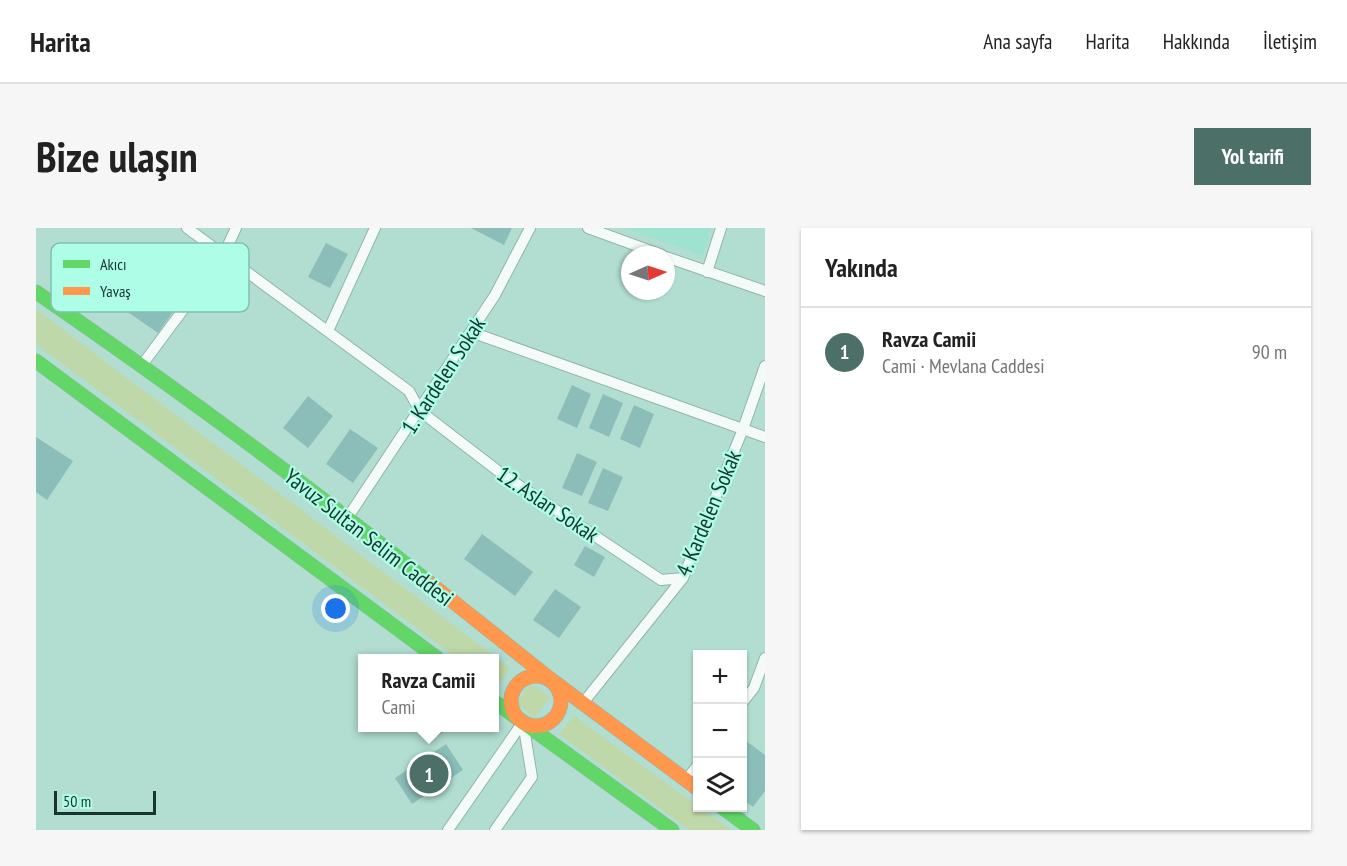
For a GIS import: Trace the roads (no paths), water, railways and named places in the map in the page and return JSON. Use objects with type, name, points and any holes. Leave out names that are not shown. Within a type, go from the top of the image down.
[{"type":"main road","name":"Yavuz Sultan Selim Caddesi","points":[[36,292],[51,302]]},
{"type":"main road","name":"Yavuz Sultan Selim Caddesi","points":[[65,312],[142,365],[348,517],[549,678],[692,785]]},
{"type":"main road","points":[[36,361],[432,654]]},
{"type":"main road","points":[[533,675],[549,678],[555,684],[561,698],[558,714],[546,724],[538,726],[523,722],[512,710],[511,695],[514,687],[519,681],[533,675]]},
{"type":"main road","points":[[499,705],[672,830]]},
{"type":"main road","points":[[730,812],[753,830]]},
{"type":"street","name":"12. Aslan Sokak","points":[[187,228],[206,243]]},
{"type":"street","points":[[229,243],[236,228]]},
{"type":"street","points":[[328,331],[375,228]]},
{"type":"street","name":"1. Kardelen Sokak","points":[[348,517],[495,295],[530,228]]},
{"type":"street","points":[[588,228],[637,246]]},
{"type":"street","points":[[707,272],[721,228]]},
{"type":"street","points":[[675,260],[765,291]]},
{"type":"street","name":"12. Aslan Sokak","points":[[249,275],[409,391],[420,411],[502,474],[661,580],[683,578]]},
{"type":"street","points":[[142,365],[181,312]]},
{"type":"street","points":[[471,332],[765,437]]},
{"type":"street","name":"4. Kardelen Sokak","points":[[583,703],[683,578],[765,366]]},
{"type":"street","points":[[747,697],[754,688],[765,658]]},
{"type":"street","points":[[754,688],[765,692]]},
{"type":"street","points":[[448,830],[523,722]]},
{"type":"street","points":[[495,830],[532,777],[523,722]]},
{"type":"place","name":"Ravza Camii","points":[[429,774]]}]
